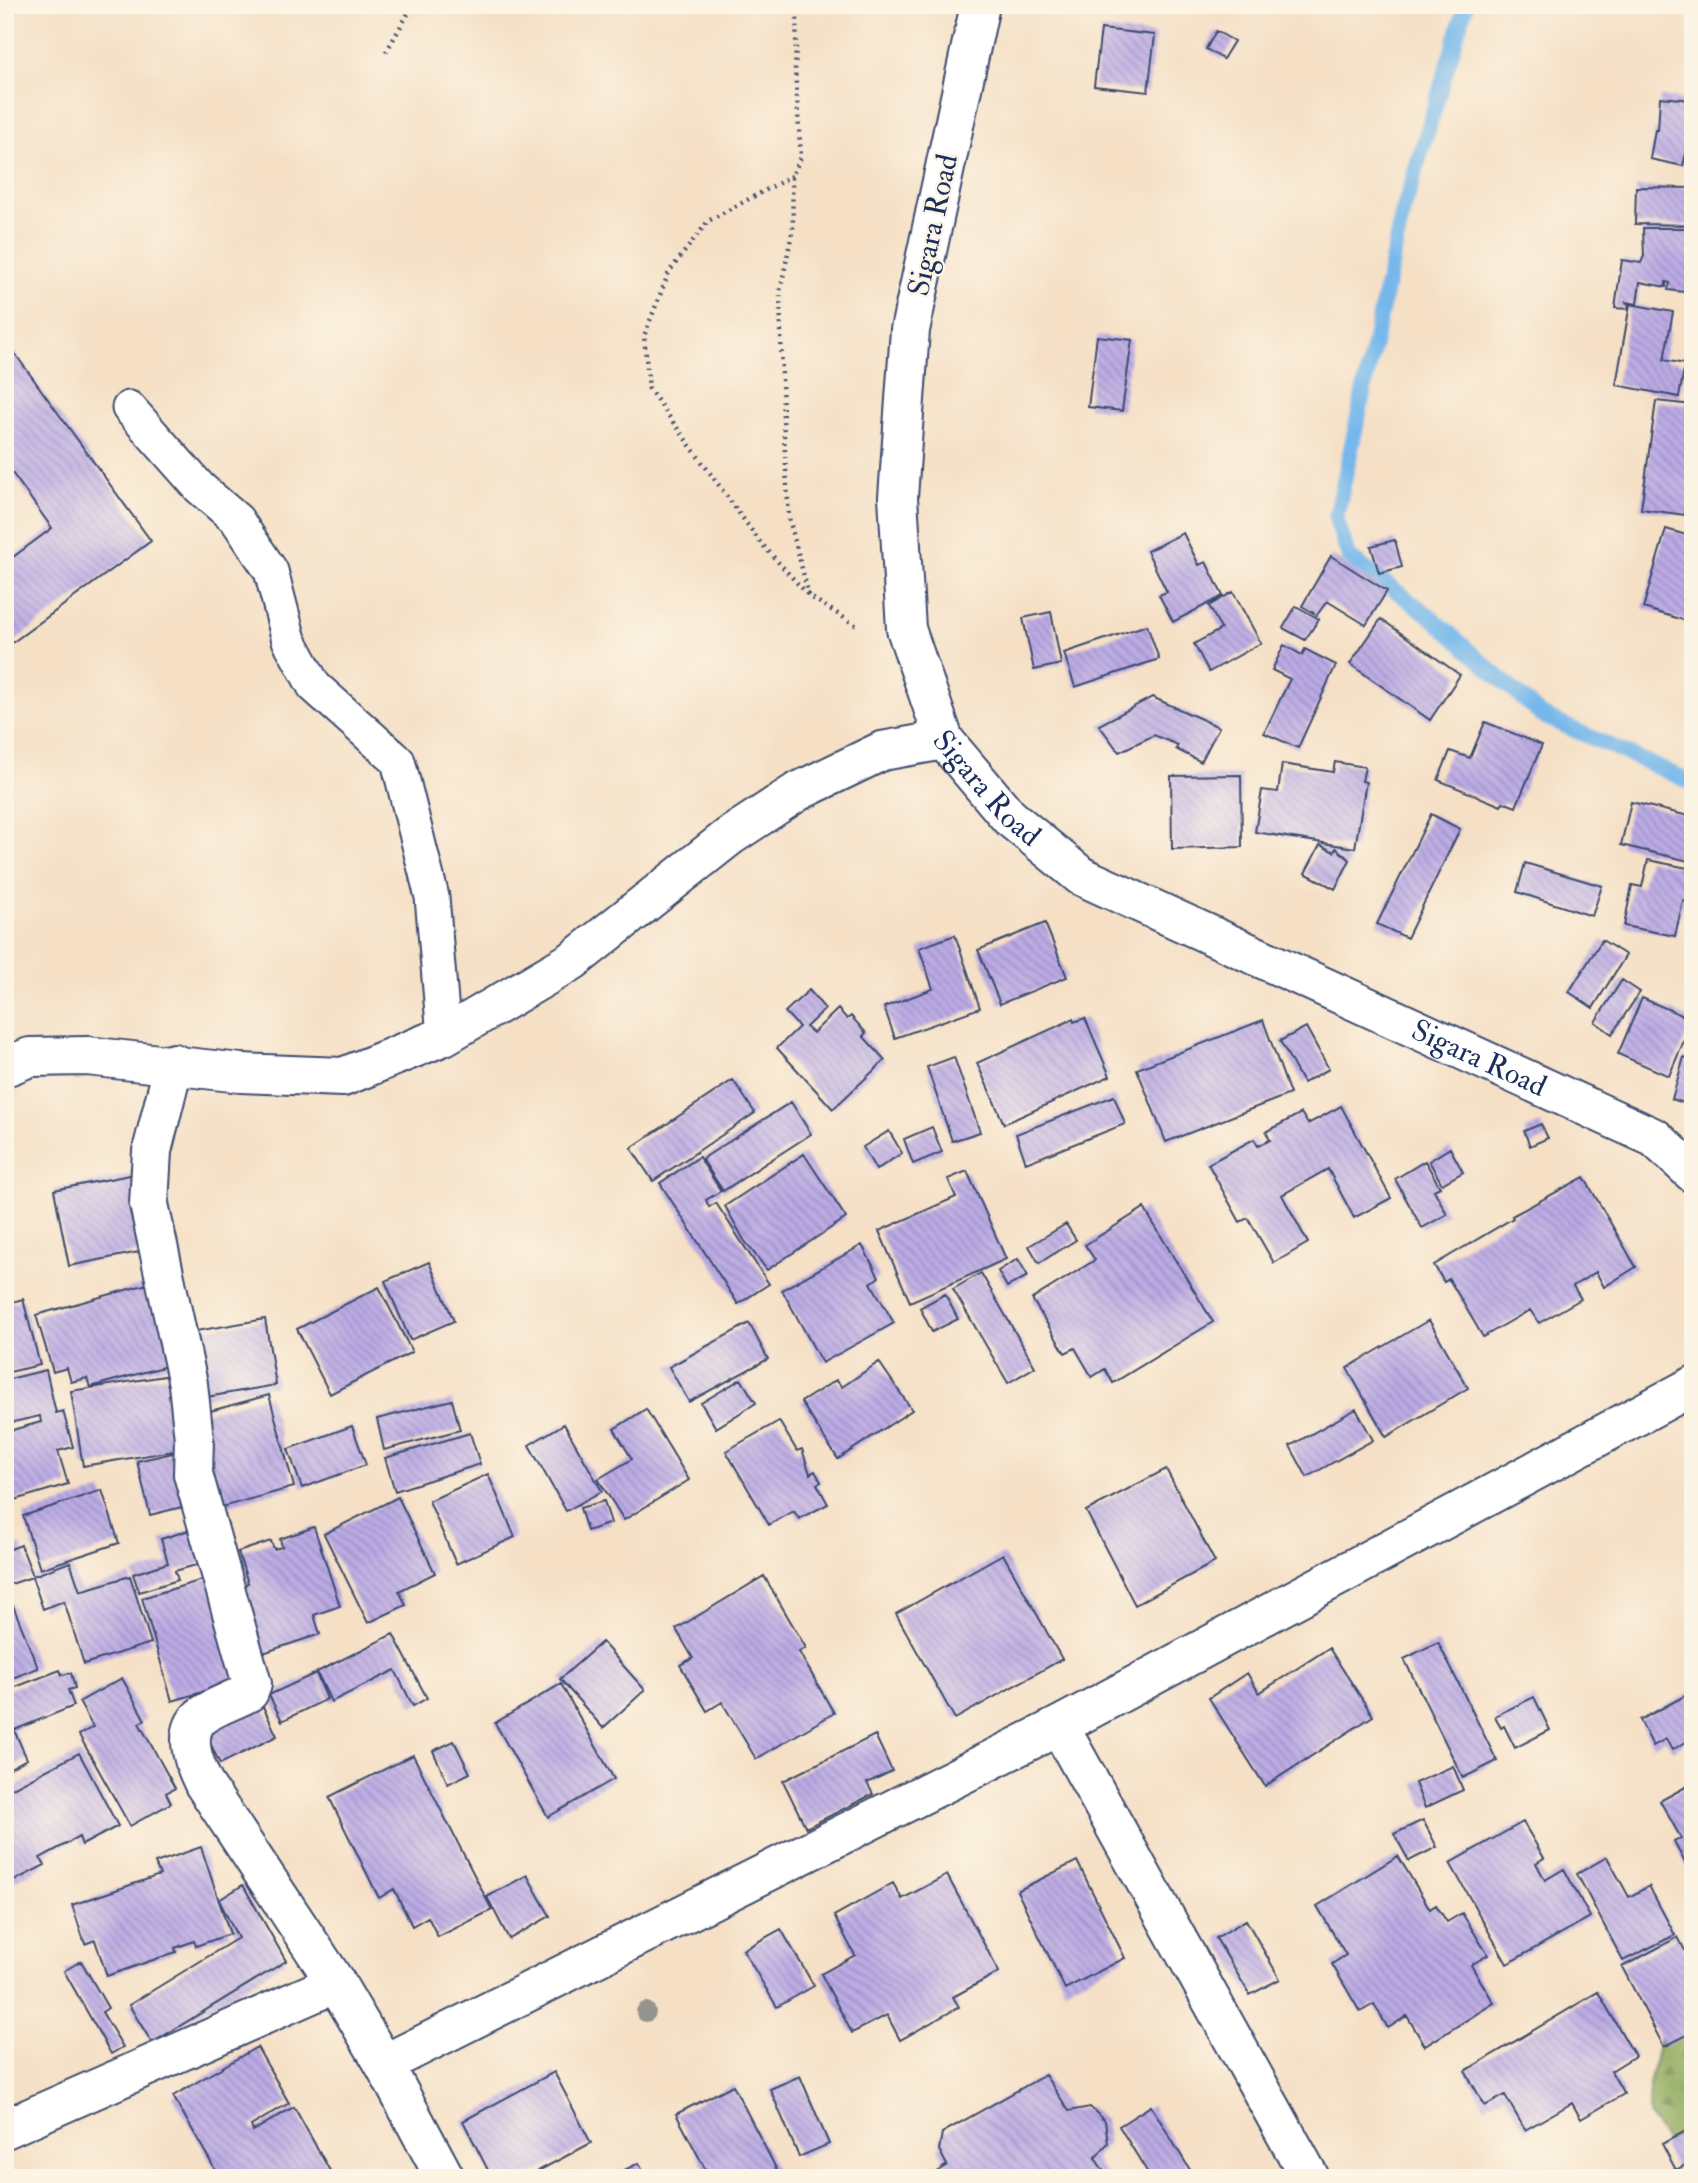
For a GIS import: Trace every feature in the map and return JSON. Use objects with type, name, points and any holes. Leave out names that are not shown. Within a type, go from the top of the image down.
[{"type":"street","name":"Sigara Road","points":[[979,5],[910,330],[898,497],[906,629],[944,740],[1009,817],[1081,876],[1655,1138],[1693,1173]]},
{"type":"street","points":[[5,1067],[30,1057],[86,1056],[174,1063],[241,1073],[343,1077],[444,1035],[572,961],[730,836],[797,792],[882,751],[944,740]]},
{"type":"street","points":[[174,1063],[152,1151],[149,1204],[188,1384],[194,1439],[193,1474],[252,1684],[249,1692],[200,1718],[193,1732],[192,1760],[204,1784],[335,1983],[384,2064],[445,2178]]},
{"type":"street","points":[[384,2064],[1059,1726],[1693,1386]]},
{"type":"street","points":[[1059,1726],[1310,2178]]},
{"type":"street","points":[[5,2129],[335,1983]]},
{"type":"lane","points":[[129,408],[200,488],[237,520],[271,570],[289,640],[314,686],[398,761],[432,897],[444,1035]]},
{"type":"path","points":[[386,52],[413,5]]},
{"type":"path","points":[[794,5],[797,20],[795,70],[801,157],[792,176],[793,228],[780,292],[783,420],[789,518],[809,596]]},
{"type":"path","points":[[792,176],[708,221],[669,272],[643,336],[649,389],[760,542],[809,596],[864,631],[906,629]]},
{"type":"green space","points":[[1693,2031],[1693,2148],[1667,2142],[1649,2115],[1649,2085],[1659,2040]]},
{"type":"building","points":[[1101,29],[1155,35],[1148,92],[1094,86]]},
{"type":"building","points":[[1216,31],[1234,41],[1223,59],[1206,49]]},
{"type":"building","points":[[1660,97],[1692,100],[1688,134],[1691,134],[1683,166],[1650,159],[1655,130],[1658,130]]},
{"type":"building","points":[[1636,187],[1693,188],[1693,225],[1635,224]]},
{"type":"building","points":[[1643,228],[1691,228],[1693,293],[1668,290],[1670,283],[1666,282],[1666,287],[1640,282],[1637,304],[1625,302],[1629,304],[1628,309],[1615,308],[1622,260],[1641,263],[1644,256]]},
{"type":"building","points":[[1630,304],[1673,312],[1664,360],[1685,364],[1679,397],[1616,385]]},
{"type":"building","points":[[1097,336],[1132,340],[1122,411],[1088,407]]},
{"type":"building","points":[[5,340],[151,541],[5,648],[5,563],[52,528],[5,463]]},
{"type":"building","points":[[1693,354],[1693,387],[1685,386]]},
{"type":"building","points":[[1656,401],[1693,405],[1693,516],[1641,509]]},
{"type":"building","points":[[1666,529],[1693,537],[1693,623],[1643,608]]},
{"type":"building","points":[[1183,533],[1199,565],[1206,562],[1223,596],[1173,622],[1159,595],[1167,592],[1147,551]]},
{"type":"building","points":[[1395,540],[1402,567],[1379,573],[1371,546]]},
{"type":"building","points":[[1331,556],[1387,591],[1366,625],[1327,601],[1317,615],[1302,606]]},
{"type":"building","points":[[1233,592],[1261,643],[1209,672],[1194,644],[1221,629],[1209,606]]},
{"type":"building","points":[[1296,606],[1319,619],[1305,640],[1283,628]]},
{"type":"building","points":[[1051,612],[1061,664],[1034,670],[1023,618]]},
{"type":"building","points":[[1381,619],[1460,675],[1430,720],[1350,664]]},
{"type":"building","points":[[1147,625],[1159,659],[1075,687],[1064,653]]},
{"type":"building","points":[[1284,645],[1302,655],[1305,649],[1336,665],[1298,748],[1264,733],[1290,679],[1272,670]]},
{"type":"building","points":[[1152,697],[1219,727],[1201,762],[1176,749],[1178,745],[1154,735],[1119,752],[1099,725]]},
{"type":"building","points":[[1485,722],[1542,745],[1516,807],[1503,802],[1501,806],[1438,780],[1450,751],[1470,758]]},
{"type":"building","points":[[1335,762],[1365,767],[1362,781],[1366,782],[1355,848],[1255,832],[1262,790],[1278,792],[1282,764],[1333,772]]},
{"type":"building","points":[[1241,775],[1242,847],[1172,849],[1171,776]]},
{"type":"building","points":[[1631,802],[1693,817],[1693,862],[1621,845]]},
{"type":"building","points":[[1431,814],[1460,829],[1407,938],[1377,924]]},
{"type":"building","points":[[1320,845],[1334,852],[1336,848],[1350,860],[1335,889],[1305,873]]},
{"type":"building","points":[[1648,860],[1693,869],[1693,903],[1683,901],[1675,936],[1624,926],[1632,885],[1642,887]]},
{"type":"building","points":[[1525,863],[1602,886],[1592,916],[1517,892]]},
{"type":"building","points":[[1045,923],[1067,977],[1000,1004],[978,950]]},
{"type":"building","points":[[955,935],[980,1008],[895,1038],[884,1007],[933,989],[919,948]]},
{"type":"building","points":[[1602,940],[1626,955],[1593,1008],[1569,992]]},
{"type":"building","points":[[1622,980],[1640,992],[1612,1034],[1595,1022]]},
{"type":"building","points":[[809,990],[825,1009],[806,1027],[813,1033],[838,1009],[847,1019],[851,1016],[866,1033],[863,1036],[885,1060],[833,1109],[777,1048],[799,1027],[785,1012]]},
{"type":"building","points":[[1642,998],[1693,1020],[1669,1076],[1618,1054]]},
{"type":"building","points":[[1085,1018],[1110,1076],[1004,1124],[977,1063],[1073,1019],[1074,1022]]},
{"type":"building","points":[[1263,1020],[1290,1094],[1166,1142],[1137,1069]]},
{"type":"building","points":[[1306,1027],[1329,1069],[1303,1083],[1280,1041]]},
{"type":"building","points":[[954,1057],[980,1132],[952,1141],[927,1067]]},
{"type":"building","points":[[1684,1057],[1693,1060],[1693,1106],[1672,1099]]},
{"type":"building","points":[[733,1080],[755,1113],[653,1181],[631,1148]]},
{"type":"building","points":[[1114,1096],[1125,1124],[1026,1163],[1016,1134]]},
{"type":"building","points":[[791,1102],[811,1134],[723,1191],[702,1159]]},
{"type":"building","points":[[1341,1106],[1391,1198],[1354,1218],[1328,1169],[1282,1195],[1308,1243],[1274,1263],[1248,1218],[1240,1222],[1208,1164],[1254,1139],[1258,1146],[1270,1140],[1266,1132],[1301,1113],[1308,1124]]},
{"type":"building","points":[[1541,1124],[1548,1138],[1530,1146],[1524,1131]]},
{"type":"building","points":[[932,1127],[942,1152],[913,1164],[904,1139]]},
{"type":"building","points":[[889,1131],[902,1153],[876,1170],[863,1147]]},
{"type":"building","points":[[1450,1148],[1463,1172],[1442,1184],[1429,1161]]},
{"type":"building","points":[[804,1154],[846,1218],[767,1270],[744,1240],[725,1206]]},
{"type":"building","points":[[699,1157],[721,1191],[706,1200],[709,1207],[716,1203],[769,1284],[738,1304],[660,1183]]},
{"type":"building","points":[[1425,1161],[1440,1187],[1434,1190],[1447,1214],[1422,1228],[1395,1179]]},
{"type":"building","points":[[967,1171],[1006,1259],[910,1302],[879,1231],[956,1197],[948,1179]]},
{"type":"building","points":[[135,1174],[149,1250],[69,1266],[54,1190]]},
{"type":"building","points":[[1584,1177],[1636,1267],[1604,1287],[1596,1272],[1573,1286],[1581,1299],[1539,1323],[1530,1310],[1483,1337],[1449,1279],[1444,1282],[1434,1265],[1513,1218],[1512,1216]]},
{"type":"building","points":[[1144,1208],[1213,1322],[1113,1383],[1105,1369],[1092,1377],[1075,1348],[1065,1353],[1032,1299],[1095,1260],[1085,1245]]},
{"type":"building","points":[[1066,1224],[1076,1240],[1039,1263],[1029,1246]]},
{"type":"building","points":[[862,1245],[879,1277],[871,1283],[894,1323],[822,1363],[782,1290]]},
{"type":"building","points":[[1018,1259],[1028,1276],[1007,1287],[998,1271]]},
{"type":"building","points":[[429,1262],[454,1321],[410,1340],[385,1281]]},
{"type":"building","points":[[981,1273],[1035,1367],[1008,1383],[953,1289]]},
{"type":"building","points":[[151,1283],[174,1364],[90,1387],[87,1378],[71,1382],[67,1368],[53,1372],[36,1315]]},
{"type":"building","points":[[379,1287],[412,1352],[330,1394],[297,1329]]},
{"type":"building","points":[[945,1294],[958,1319],[932,1332],[920,1308]]},
{"type":"building","points":[[23,1299],[40,1365],[5,1373],[5,1304]]},
{"type":"building","points":[[265,1319],[276,1385],[201,1398],[190,1332]]},
{"type":"building","points":[[1429,1320],[1468,1388],[1386,1437],[1347,1368]]},
{"type":"building","points":[[749,1323],[768,1359],[689,1402],[669,1367]]},
{"type":"building","points":[[879,1362],[912,1410],[838,1459],[801,1402],[836,1380],[842,1387]]},
{"type":"building","points":[[46,1370],[56,1413],[63,1411],[73,1447],[58,1451],[68,1484],[5,1503],[5,1432],[41,1422],[40,1416],[5,1424],[5,1380]]},
{"type":"building","points":[[171,1375],[185,1449],[83,1466],[71,1391]]},
{"type":"building","points":[[741,1379],[756,1403],[716,1428],[701,1403]]},
{"type":"building","points":[[269,1395],[294,1487],[207,1511],[192,1416]]},
{"type":"building","points":[[452,1400],[460,1430],[384,1450],[377,1419]]},
{"type":"building","points":[[646,1409],[689,1480],[624,1520],[598,1479],[632,1459],[614,1429]]},
{"type":"building","points":[[1356,1409],[1373,1440],[1307,1477],[1290,1446]]},
{"type":"building","points":[[779,1421],[797,1451],[802,1449],[810,1474],[815,1471],[821,1482],[817,1484],[828,1504],[799,1519],[794,1511],[769,1525],[726,1451]]},
{"type":"building","points":[[564,1424],[602,1491],[566,1511],[529,1445]]},
{"type":"building","points":[[352,1426],[366,1465],[302,1488],[288,1449]]},
{"type":"building","points":[[470,1433],[480,1464],[395,1491],[385,1458]]},
{"type":"building","points":[[182,1451],[194,1504],[150,1515],[137,1461]]},
{"type":"building","points":[[1166,1469],[1215,1562],[1135,1605],[1086,1511]]},
{"type":"building","points":[[488,1474],[515,1537],[456,1564],[429,1501]]},
{"type":"building","points":[[102,1490],[119,1543],[40,1569],[23,1516]]},
{"type":"building","points":[[398,1497],[435,1573],[399,1591],[406,1605],[368,1623],[324,1534]]},
{"type":"building","points":[[604,1501],[611,1523],[587,1531],[580,1508]]},
{"type":"building","points":[[199,1527],[210,1561],[175,1571],[178,1580],[139,1592],[133,1574],[168,1563],[161,1539]]},
{"type":"building","points":[[314,1527],[340,1606],[314,1615],[320,1634],[263,1653],[241,1586],[248,1583],[238,1552],[271,1541],[274,1549],[282,1547],[280,1539]]},
{"type":"building","points":[[21,1545],[33,1576],[70,1562],[80,1591],[130,1576],[151,1643],[84,1664],[64,1601],[43,1609],[32,1577],[5,1586],[5,1551]]},
{"type":"building","points":[[1003,1554],[1062,1659],[955,1719],[896,1614]]},
{"type":"building","points":[[764,1576],[806,1648],[799,1652],[834,1713],[756,1759],[722,1702],[707,1711],[680,1665],[693,1658],[676,1629]]},
{"type":"building","points":[[209,1578],[240,1681],[172,1701],[142,1598]]},
{"type":"building","points":[[12,1603],[38,1668],[5,1681],[5,1606]]},
{"type":"building","points":[[393,1634],[427,1698],[413,1706],[395,1670],[331,1702],[317,1672]]},
{"type":"building","points":[[602,1642],[645,1690],[603,1728],[560,1679]]},
{"type":"building","points":[[1438,1642],[1497,1761],[1463,1778],[1404,1659]]},
{"type":"building","points":[[1329,1648],[1373,1716],[1265,1786],[1209,1698],[1247,1673],[1259,1693]]},
{"type":"building","points":[[60,1670],[62,1675],[71,1673],[75,1688],[68,1690],[74,1706],[14,1730],[27,1759],[5,1771],[5,1691]]},
{"type":"building","points":[[316,1673],[327,1699],[282,1721],[269,1695]]},
{"type":"building","points":[[122,1678],[145,1720],[139,1723],[175,1788],[166,1793],[171,1803],[130,1826],[79,1735],[93,1727],[79,1702]]},
{"type":"building","points":[[561,1684],[614,1779],[548,1817],[495,1723]]},
{"type":"building","points":[[1692,1692],[1693,1738],[1672,1750],[1666,1739],[1653,1746],[1640,1720]]},
{"type":"building","points":[[1534,1697],[1550,1730],[1515,1748],[1504,1726],[1501,1728],[1495,1716]]},
{"type":"building","points":[[259,1698],[277,1736],[220,1764],[202,1726]]},
{"type":"building","points":[[875,1735],[892,1771],[867,1783],[873,1794],[806,1828],[783,1781]]},
{"type":"building","points":[[454,1741],[470,1773],[448,1784],[433,1751]]},
{"type":"building","points":[[79,1753],[118,1826],[82,1845],[79,1837],[40,1858],[45,1865],[10,1883],[5,1875],[5,1792]]},
{"type":"building","points":[[413,1755],[492,1910],[438,1937],[428,1917],[412,1926],[394,1889],[379,1898],[329,1797]]},
{"type":"building","points":[[1453,1766],[1463,1790],[1425,1808],[1415,1783]]},
{"type":"building","points":[[1693,1783],[1693,1878],[1674,1842],[1681,1838],[1660,1801]]},
{"type":"building","points":[[1423,1820],[1437,1847],[1409,1861],[1394,1834]]},
{"type":"building","points":[[1523,1822],[1544,1858],[1536,1863],[1545,1880],[1564,1869],[1590,1917],[1507,1964],[1450,1863]]},
{"type":"building","points":[[201,1847],[230,1934],[196,1946],[194,1941],[175,1948],[176,1952],[107,1976],[95,1940],[85,1944],[72,1905],[160,1875],[155,1863]]},
{"type":"building","points":[[1398,1856],[1430,1909],[1436,1905],[1447,1922],[1462,1913],[1488,1955],[1471,1965],[1494,2003],[1425,2046],[1407,2016],[1388,2028],[1374,2004],[1360,2012],[1332,1964],[1346,1955],[1317,1906]]},
{"type":"building","points":[[1607,1857],[1629,1897],[1649,1886],[1675,1935],[1623,1961],[1577,1874]]},
{"type":"building","points":[[1077,1861],[1125,1958],[1065,1989],[1017,1891]]},
{"type":"building","points":[[527,1875],[550,1916],[509,1939],[487,1897]]},
{"type":"building","points":[[947,1875],[999,1972],[953,1997],[959,2007],[900,2040],[887,2015],[852,2033],[821,1974],[855,1955],[834,1916],[893,1883],[902,1899]]},
{"type":"building","points":[[243,1885],[286,1961],[152,2043],[129,2005],[238,1938],[219,1900]]},
{"type":"building","points":[[1246,1920],[1280,1979],[1250,1995],[1216,1938]]},
{"type":"building","points":[[781,1929],[814,1986],[777,2007],[743,1950]]},
{"type":"building","points":[[1678,1937],[1693,1966],[1693,2032],[1664,2047],[1622,1967]]},
{"type":"building","points":[[81,1961],[108,2008],[102,2012],[123,2047],[111,2054],[64,1971]]},
{"type":"building","points":[[1598,1992],[1635,2056],[1611,2071],[1624,2094],[1581,2119],[1572,2103],[1525,2130],[1505,2095],[1485,2106],[1465,2071]]},
{"type":"building","points":[[257,2047],[289,2103],[251,2126],[253,2131],[294,2107],[334,2178],[220,2178],[173,2096]]},
{"type":"building","points":[[554,2072],[591,2143],[525,2178],[492,2178],[463,2121]]},
{"type":"building","points":[[1045,2075],[1069,2111],[1090,2107],[1105,2121],[1108,2143],[1095,2158],[1108,2178],[934,2178],[932,2175],[947,2165],[939,2150],[942,2133]]},
{"type":"building","points":[[800,2076],[829,2144],[799,2157],[770,2089]]},
{"type":"building","points":[[733,2085],[781,2178],[710,2178],[676,2114]]},
{"type":"building","points":[[1151,2106],[1195,2178],[1151,2178],[1119,2126]]},
{"type":"building","points":[[1693,2127],[1693,2161],[1676,2170],[1662,2144]]},
{"type":"building","points":[[639,2163],[646,2178],[618,2178],[616,2174]]},
{"type":"waterway","points":[[1466,5],[1403,211],[1336,518],[1349,557],[1429,615],[1541,715],[1693,783]]}]
